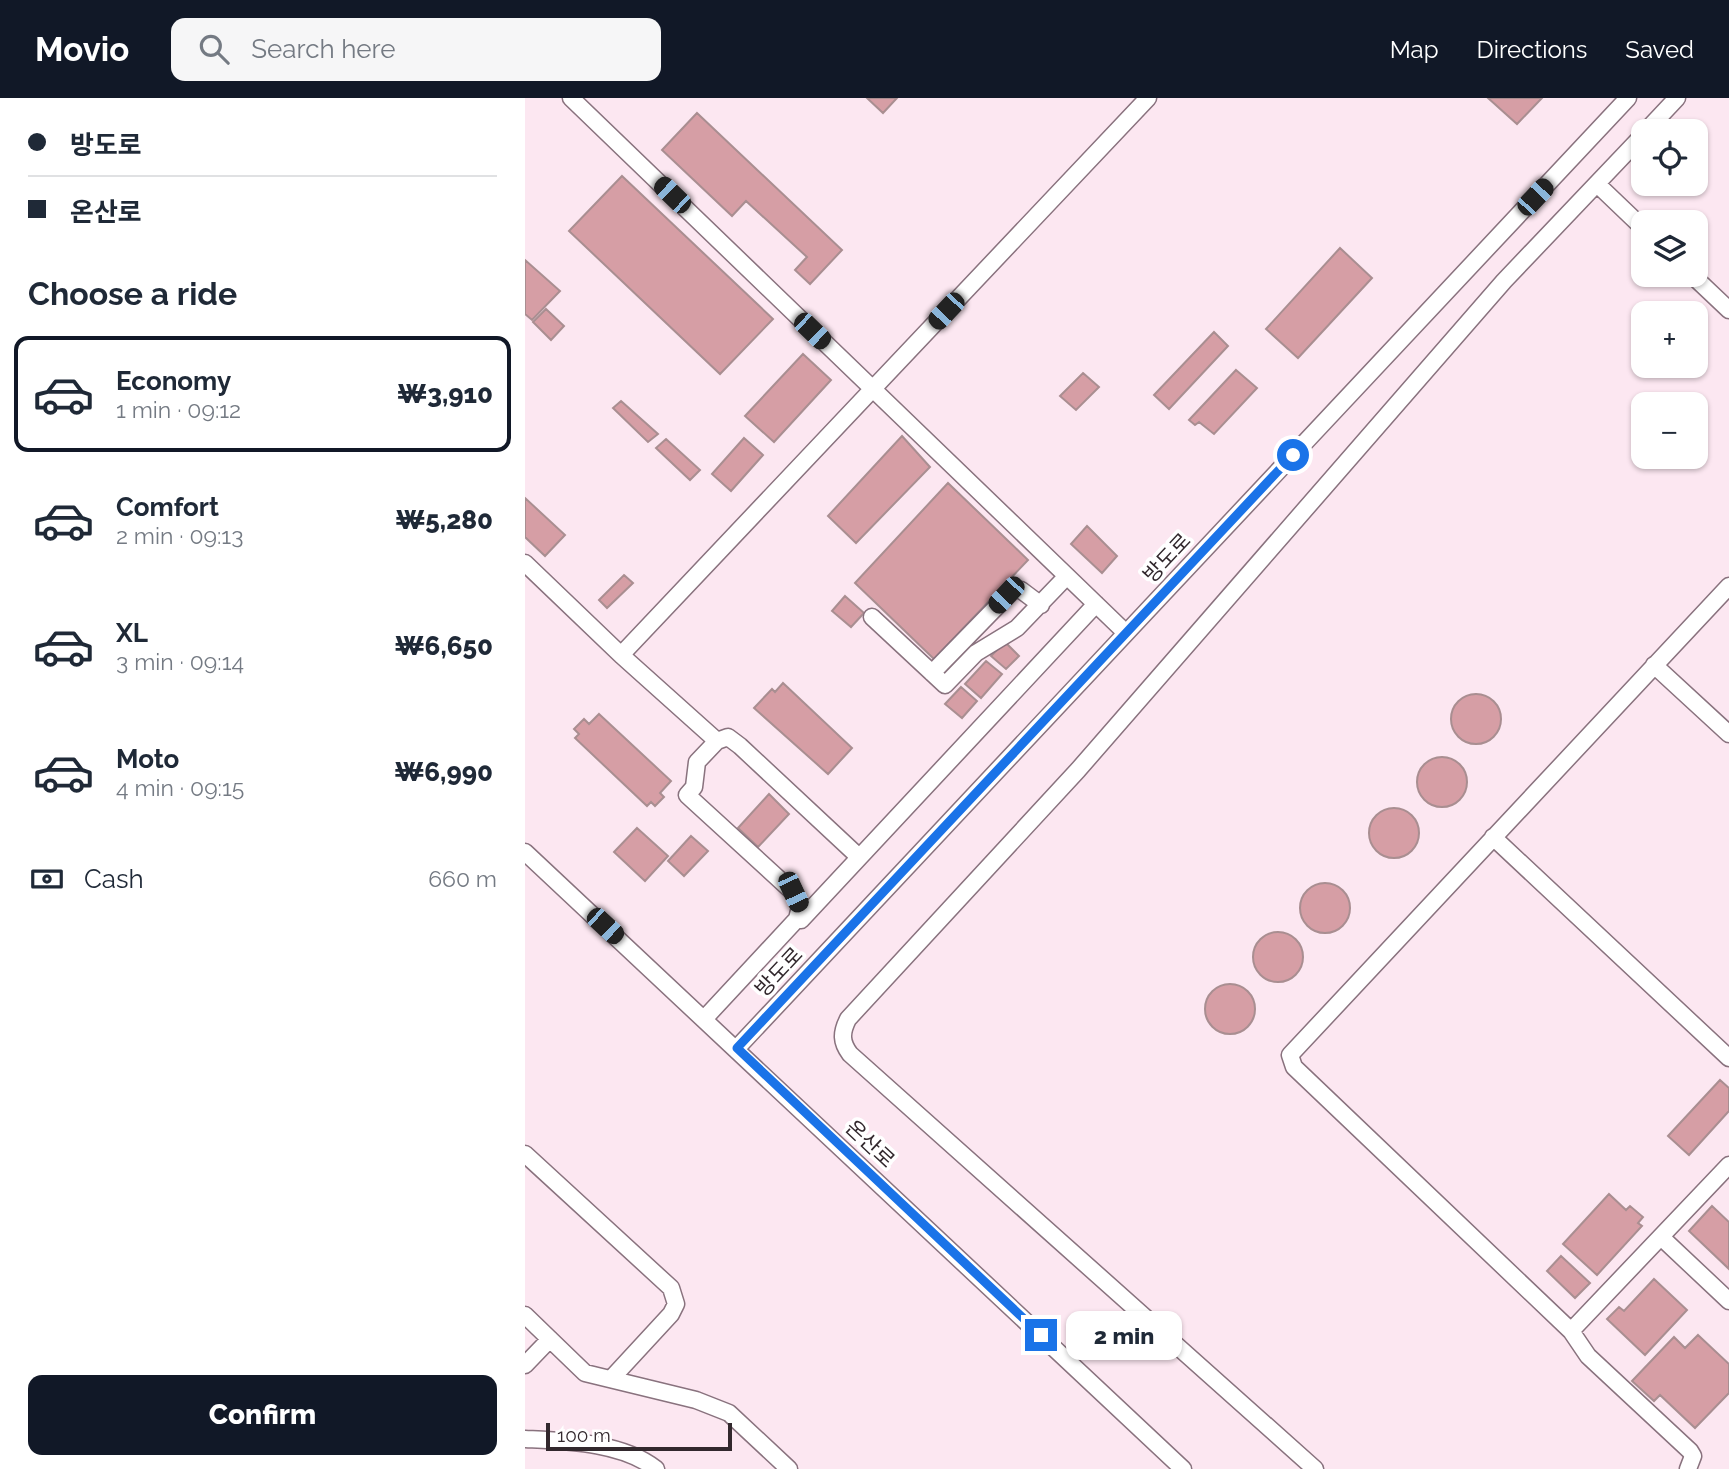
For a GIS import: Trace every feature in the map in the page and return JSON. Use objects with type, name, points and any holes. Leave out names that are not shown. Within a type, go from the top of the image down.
[{"type":"street","points":[[571,98],[1126,633]]},
{"type":"street","points":[[621,655],[1148,98]]},
{"type":"street","name":"방도로","points":[[737,1048],[1627,98]]},
{"type":"street","points":[[1658,119],[1677,98]]},
{"type":"street","points":[[1315,1469],[850,1054],[842,1039],[843,1029],[848,1019],[1087,760],[1504,281],[1631,148]]},
{"type":"street","points":[[1597,184],[1631,217]]},
{"type":"street","points":[[1705,287],[1729,310]]},
{"type":"street","points":[[525,563],[621,655],[717,741]]},
{"type":"street","points":[[872,617],[946,685],[976,653],[1017,628],[1067,576]]},
{"type":"street","points":[[1688,1469],[1693,1456],[1690,1451],[1588,1356],[1571,1331],[1294,1067],[1291,1060],[1293,1050],[1729,586]]},
{"type":"street","points":[[933,673],[1013,590],[1027,594],[1041,605]]},
{"type":"street","points":[[797,919],[801,920],[1095,604]]},
{"type":"street","points":[[1654,665],[1729,734]]},
{"type":"street","points":[[705,1018],[797,919],[800,907],[793,892],[687,795],[694,787],[697,762],[717,741],[729,737],[859,857]]},
{"type":"street","points":[[1493,837],[1729,1058]]},
{"type":"street","name":"온산로","points":[[525,852],[1183,1469]]},
{"type":"street","points":[[525,1154],[671,1288],[676,1304],[671,1314],[611,1379]]},
{"type":"street","points":[[1571,1331],[1729,1165]]},
{"type":"street","points":[[1661,1237],[1729,1301]]},
{"type":"street","points":[[525,1315],[585,1373],[696,1400],[730,1413],[789,1469]]},
{"type":"street","points":[[525,1365],[550,1339]]},
{"type":"street","points":[[525,1439],[569,1441],[619,1452],[647,1462],[656,1469]]},
{"type":"building","points":[[867,98],[897,98],[883,113]]},
{"type":"building","points":[[1488,98],[1542,98],[1517,124]]},
{"type":"building","points":[[697,113],[842,250],[810,284],[795,270],[807,257],[746,201],[732,216],[662,150]]},
{"type":"building","points":[[622,176],[773,319],[720,374],[569,231]]},
{"type":"building","points":[[1340,248],[1372,278],[1298,358],[1266,329]]},
{"type":"building","points":[[525,260],[560,291],[532,320],[525,314]]},
{"type":"building","points":[[546,309],[564,326],[551,340],[533,322]]},
{"type":"building","points":[[1214,332],[1228,346],[1169,409],[1154,395]]},
{"type":"building","points":[[803,354],[831,380],[774,442],[745,416]]},
{"type":"building","points":[[1236,370],[1257,388],[1214,434],[1199,422],[1195,425],[1189,420]]},
{"type":"building","points":[[1083,373],[1099,387],[1076,410],[1060,396]]},
{"type":"building","points":[[621,401],[658,434],[648,442],[613,408]]},
{"type":"building","points":[[902,436],[930,467],[856,543],[828,516]]},
{"type":"building","points":[[744,438],[763,455],[731,491],[712,474]]},
{"type":"building","points":[[666,439],[700,470],[690,480],[656,448]]},
{"type":"building","points":[[948,483],[1028,560],[934,659],[855,583]]},
{"type":"building","points":[[525,498],[565,535],[545,556],[525,537]]},
{"type":"building","points":[[1087,526],[1117,556],[1102,573],[1071,544]]},
{"type":"building","points":[[624,575],[633,583],[607,608],[599,600]]},
{"type":"building","points":[[845,596],[864,613],[851,627],[832,611]]},
{"type":"building","points":[[1005,642],[1019,656],[1006,669],[991,656]]},
{"type":"building","points":[[986,661],[1002,674],[981,698],[965,684]]},
{"type":"building","points":[[783,683],[852,748],[828,774],[754,708],[772,689],[775,692]]},
{"type":"building","points":[[961,687],[977,701],[962,718],[945,704]]},
{"type":"building","points":[[1466,695],[1486,695],[1500,709],[1500,729],[1486,743],[1466,743],[1452,729],[1452,709]]},
{"type":"building","points":[[599,714],[671,781],[660,793],[664,797],[655,806],[651,802],[647,806],[575,738],[579,734],[574,729],[584,719],[589,724]]},
{"type":"building","points":[[1432,758],[1452,758],[1466,772],[1466,792],[1452,806],[1432,806],[1418,792],[1418,772]]},
{"type":"building","points":[[769,794],[789,814],[758,847],[738,828]]},
{"type":"building","points":[[1384,809],[1404,809],[1418,823],[1418,843],[1404,857],[1384,857],[1370,843],[1370,823]]},
{"type":"building","points":[[637,828],[668,856],[645,881],[614,852]]},
{"type":"building","points":[[691,836],[708,851],[684,876],[668,861]]},
{"type":"building","points":[[1315,884],[1335,884],[1349,898],[1349,918],[1335,932],[1315,932],[1301,918],[1301,898]]},
{"type":"building","points":[[1268,933],[1288,933],[1302,947],[1302,967],[1288,981],[1268,981],[1254,967],[1254,947]]},
{"type":"building","points":[[1220,985],[1240,985],[1254,999],[1254,1019],[1240,1033],[1220,1033],[1206,1019],[1206,999]]},
{"type":"building","points":[[1720,1080],[1729,1088],[1729,1111],[1689,1155],[1668,1136]]},
{"type":"building","points":[[1609,1194],[1626,1210],[1630,1206],[1643,1217],[1638,1223],[1642,1226],[1597,1275],[1563,1244]]},
{"type":"building","points":[[1712,1206],[1729,1222],[1729,1269],[1689,1231]]},
{"type":"building","points":[[1561,1256],[1590,1283],[1575,1298],[1547,1271]]},
{"type":"building","points":[[1654,1279],[1687,1310],[1645,1355],[1607,1319],[1619,1307],[1624,1311]]},
{"type":"building","points":[[1698,1335],[1729,1364],[1729,1393],[1695,1428],[1660,1395],[1654,1401],[1632,1381],[1674,1337],[1685,1348]]},
{"type":"route","points":[[1041,1335],[737,1048],[1293,455]]}]
